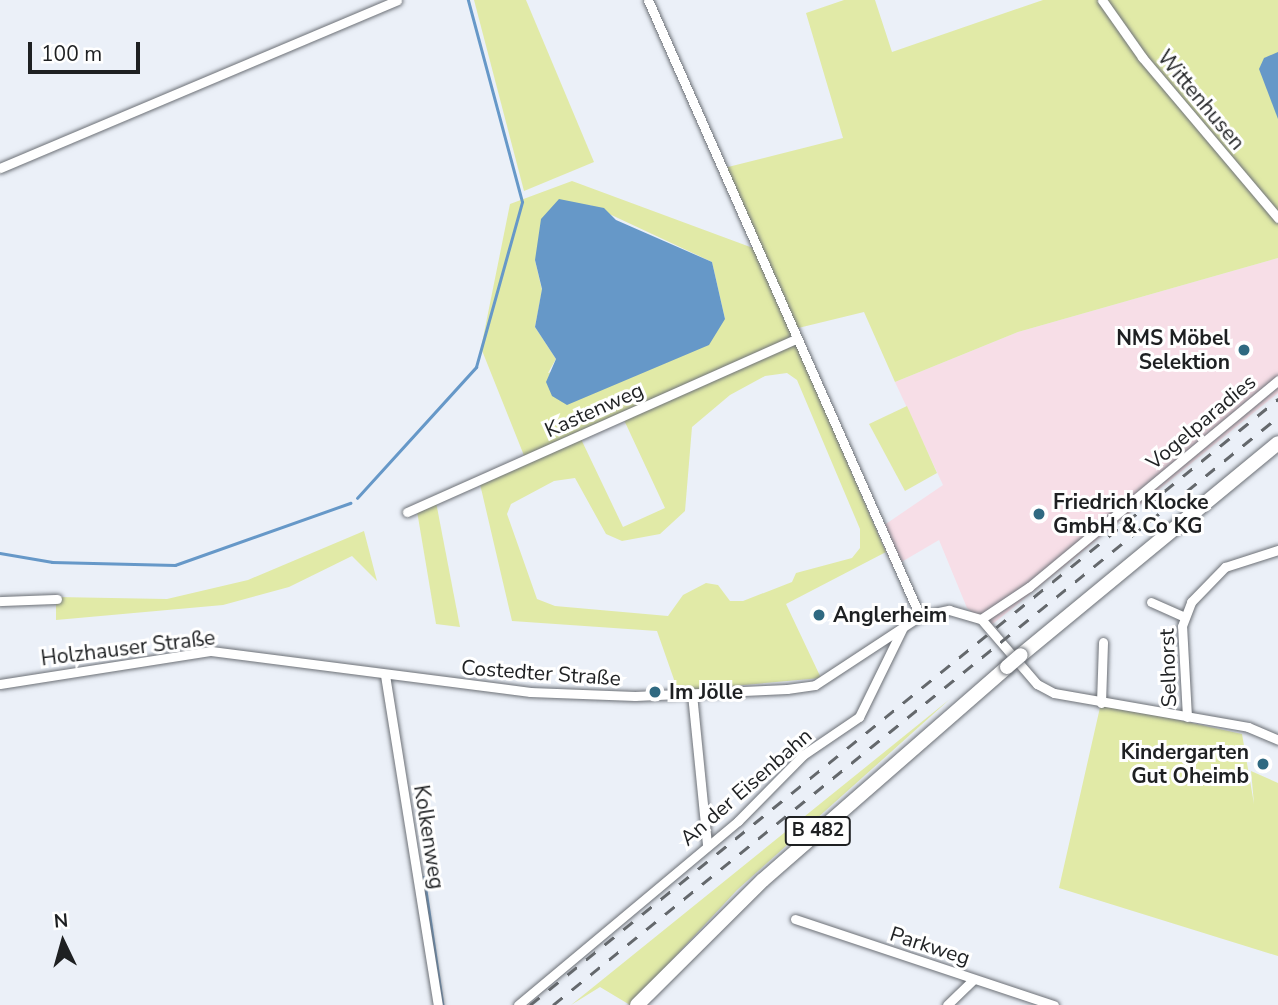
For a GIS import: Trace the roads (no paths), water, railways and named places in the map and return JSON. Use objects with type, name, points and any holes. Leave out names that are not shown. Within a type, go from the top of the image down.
[{"type":"main road","name":"B 482","points":[[637,1005],[763,880],[1021,655],[1278,443]]},
{"type":"street","points":[[0,168],[397,0]]},
{"type":"street","points":[[648,0],[794,339],[920,616]]},
{"type":"street","name":"Wittenhusen","points":[[1102,0],[1142,57],[1278,218]]},
{"type":"street","name":"Kastenweg","points":[[407,512],[794,339]]},
{"type":"street","name":"Vogelparadies","points":[[981,619],[1029,587],[1278,380]]},
{"type":"street","name":"Selhorst","points":[[1187,717],[1184,617],[1218,572],[1239,559],[1278,550]]},
{"type":"street","points":[[0,601],[57,599]]},
{"type":"street","name":"Selhorst","points":[[1151,602],[1184,617]]},
{"type":"street","name":"Costedter Straße","points":[[385,675],[530,692],[692,694],[815,685],[920,616],[949,610],[981,619]]},
{"type":"street","points":[[981,619],[1037,684],[1101,703],[1187,717],[1276,736]]},
{"type":"street","name":"An der Eisenbahn","points":[[518,1005],[708,845],[803,755],[859,717],[903,627]]},
{"type":"street","points":[[1101,703],[1103,642]]},
{"type":"street","name":"Holzhauser Straße","points":[[0,684],[211,651],[385,675]]},
{"type":"street","name":"Kolkenweg","points":[[385,675],[438,1005]]},
{"type":"street","points":[[692,694],[708,845]]},
{"type":"street","name":"Parkweg","points":[[795,919],[1054,1005]]},
{"type":"street","points":[[947,1005],[974,979]]},
{"type":"water","points":[[1278,52],[1278,119],[1259,69],[1264,58]]},
{"type":"water","points":[[559,199],[604,208],[616,220],[712,262],[725,319],[709,345],[567,405],[552,396],[546,382],[556,359],[535,327],[542,289],[535,260],[541,219]]},
{"type":"waterway","points":[[357,498],[476,367],[522,202],[468,0]]},
{"type":"waterway","points":[[0,553],[52,562],[175,565],[350,503]]},
{"type":"waterway","points":[[424,877],[443,1005]]},
{"type":"railway","points":[[530,1005],[1278,399]]},
{"type":"railway","points":[[553,1005],[1278,417]]},
{"type":"place","name":"NMS Möbel Selektion","points":[[1244,350]]},
{"type":"place","name":"Friedrich Klocke GmbH & Co KG","points":[[1039,514]]},
{"type":"place","name":"Anglerheim","points":[[819,615]]},
{"type":"place","name":"Im Jölle","points":[[655,692]]},
{"type":"place","name":"Kindergarten Gut Oheimb","points":[[1263,764]]}]
